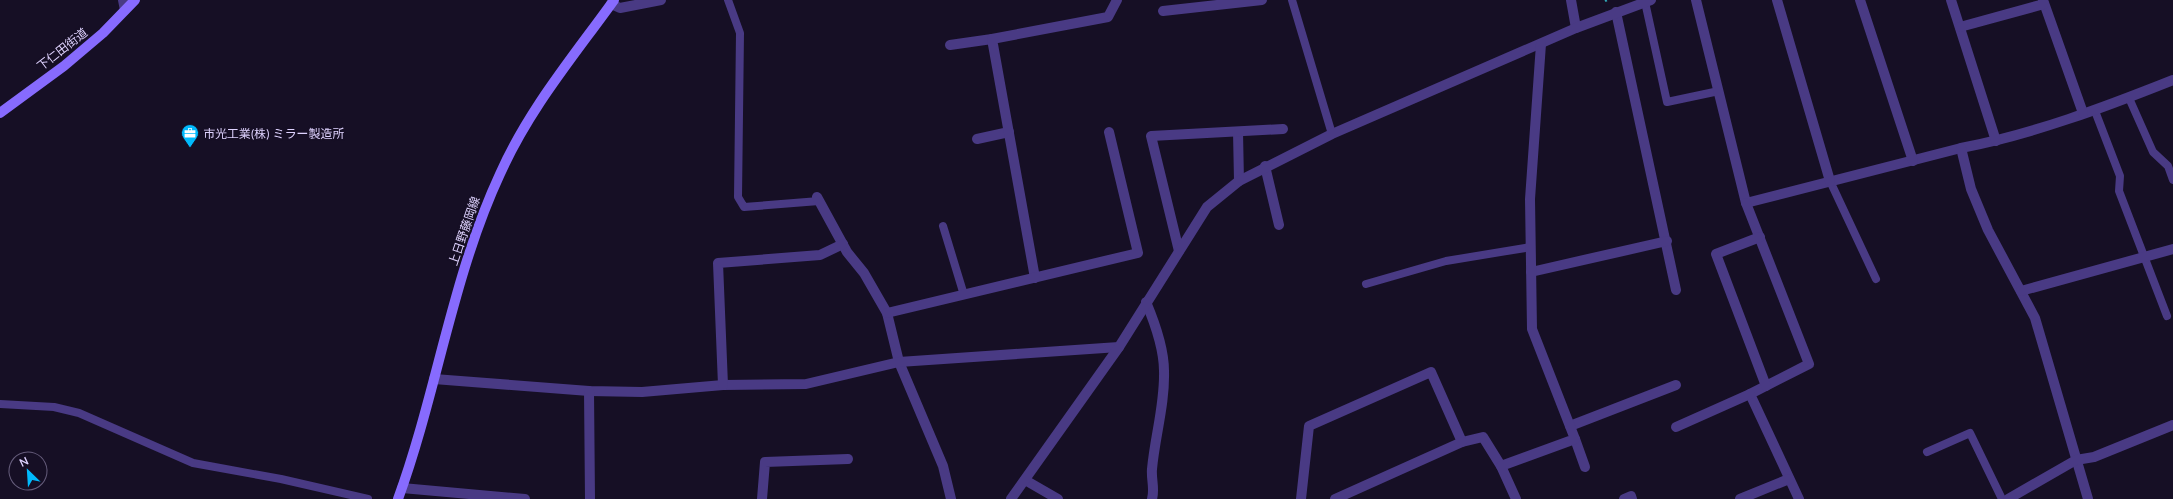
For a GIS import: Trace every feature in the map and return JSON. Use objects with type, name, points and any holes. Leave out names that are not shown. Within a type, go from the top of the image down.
[{"type":"main road","name":"下仁田街道","points":[[0,113],[64,66],[103,33],[135,0]]},
{"type":"main road","name":"上日野藤岡線","points":[[398,499],[468,258],[499,174],[517,137],[535,108],[613,2]]},
{"type":"street","points":[[123,0],[125,10]]},
{"type":"street","points":[[613,2],[620,8],[661,0]]},
{"type":"street","points":[[950,45],[992,39],[1108,17],[1117,0]]},
{"type":"street","points":[[1163,11],[1262,0]]},
{"type":"street","points":[[1571,0],[1576,28]]},
{"type":"street","points":[[1676,427],[1750,394],[1809,364],[1746,203],[1696,0]]},
{"type":"street","points":[[1777,0],[1830,181]]},
{"type":"street","points":[[1860,0],[1913,161]]},
{"type":"street","points":[[1951,0],[1996,141]]},
{"type":"street","points":[[1011,499],[1026,480],[1119,347],[1207,207],[1239,181],[1265,166],[1332,134],[1576,28],[1648,1]]},
{"type":"street","points":[[1960,27],[2044,2],[2083,113]]},
{"type":"street","points":[[1616,12],[1667,241],[1676,290]]},
{"type":"street","points":[[992,39],[1035,278]]},
{"type":"street","points":[[1541,44],[1530,199],[1532,329],[1586,467]]},
{"type":"street","points":[[1746,203],[1961,148],[1996,141],[2083,113],[2095,111],[2173,80]]},
{"type":"street","points":[[1179,251],[1151,136],[1283,129]]},
{"type":"street","points":[[977,140],[1009,132]]},
{"type":"street","points":[[887,313],[1138,253],[1109,132]]},
{"type":"street","points":[[1238,132],[1239,181]]},
{"type":"street","points":[[1961,148],[1971,189],[1988,230],[2035,318],[2088,499]]},
{"type":"street","points":[[1265,166],[1280,225]]},
{"type":"street","points":[[818,199],[843,244],[864,273],[887,313],[899,362],[943,466],[950,499]]},
{"type":"street","points":[[1760,237],[1716,254],[1766,386]]},
{"type":"street","points":[[1531,272],[1667,241]]},
{"type":"street","points":[[723,385],[718,263],[820,255],[843,244]]},
{"type":"street","points":[[2021,291],[2173,249]]},
{"type":"street","points":[[1146,302],[1154,322],[1164,369],[1163,403],[1152,470],[1154,494],[1152,499]]},
{"type":"street","points":[[434,379],[589,391],[642,392],[723,385],[806,384],[899,362],[1119,347]]},
{"type":"street","points":[[1301,499],[1309,426],[1431,372],[1462,442]]},
{"type":"street","points":[[1570,426],[1676,385]]},
{"type":"street","points":[[589,391],[590,499]]},
{"type":"street","points":[[1750,394],[1798,499]]},
{"type":"street","points":[[2008,499],[2076,460],[2094,457],[2173,425]]},
{"type":"street","points":[[1335,499],[1462,442],[1483,436],[1501,466],[1516,499]]},
{"type":"street","points":[[1501,466],[1575,439]]},
{"type":"street","points":[[762,499],[765,462],[848,459]]},
{"type":"street","points":[[1740,499],[1789,479]]},
{"type":"street","points":[[1026,480],[1058,499]]},
{"type":"street","points":[[402,488],[525,499]]},
{"type":"street","points":[[1624,499],[1631,496],[1632,499]]},
{"type":"lane","points":[[728,0],[740,33],[738,197],[744,207],[818,199]]},
{"type":"lane","points":[[1292,0],[1332,134]]},
{"type":"lane","points":[[1648,1],[1667,102],[1719,91]]},
{"type":"lane","points":[[2129,98],[2153,152],[2168,166],[2173,180]]},
{"type":"lane","points":[[2095,111],[2120,176],[2119,191],[2167,316]]},
{"type":"lane","points":[[1830,181],[1876,279]]},
{"type":"lane","points":[[943,226],[964,295]]},
{"type":"lane","points":[[1366,284],[1446,261],[1530,247]]},
{"type":"lane","points":[[0,404],[54,407],[79,413],[193,463],[281,479],[368,499]]},
{"type":"lane","points":[[1927,452],[1970,433],[2002,499]]},
{"type":"place","name":"市光工業(株) ミラー製造所","points":[[190,148]]}]
